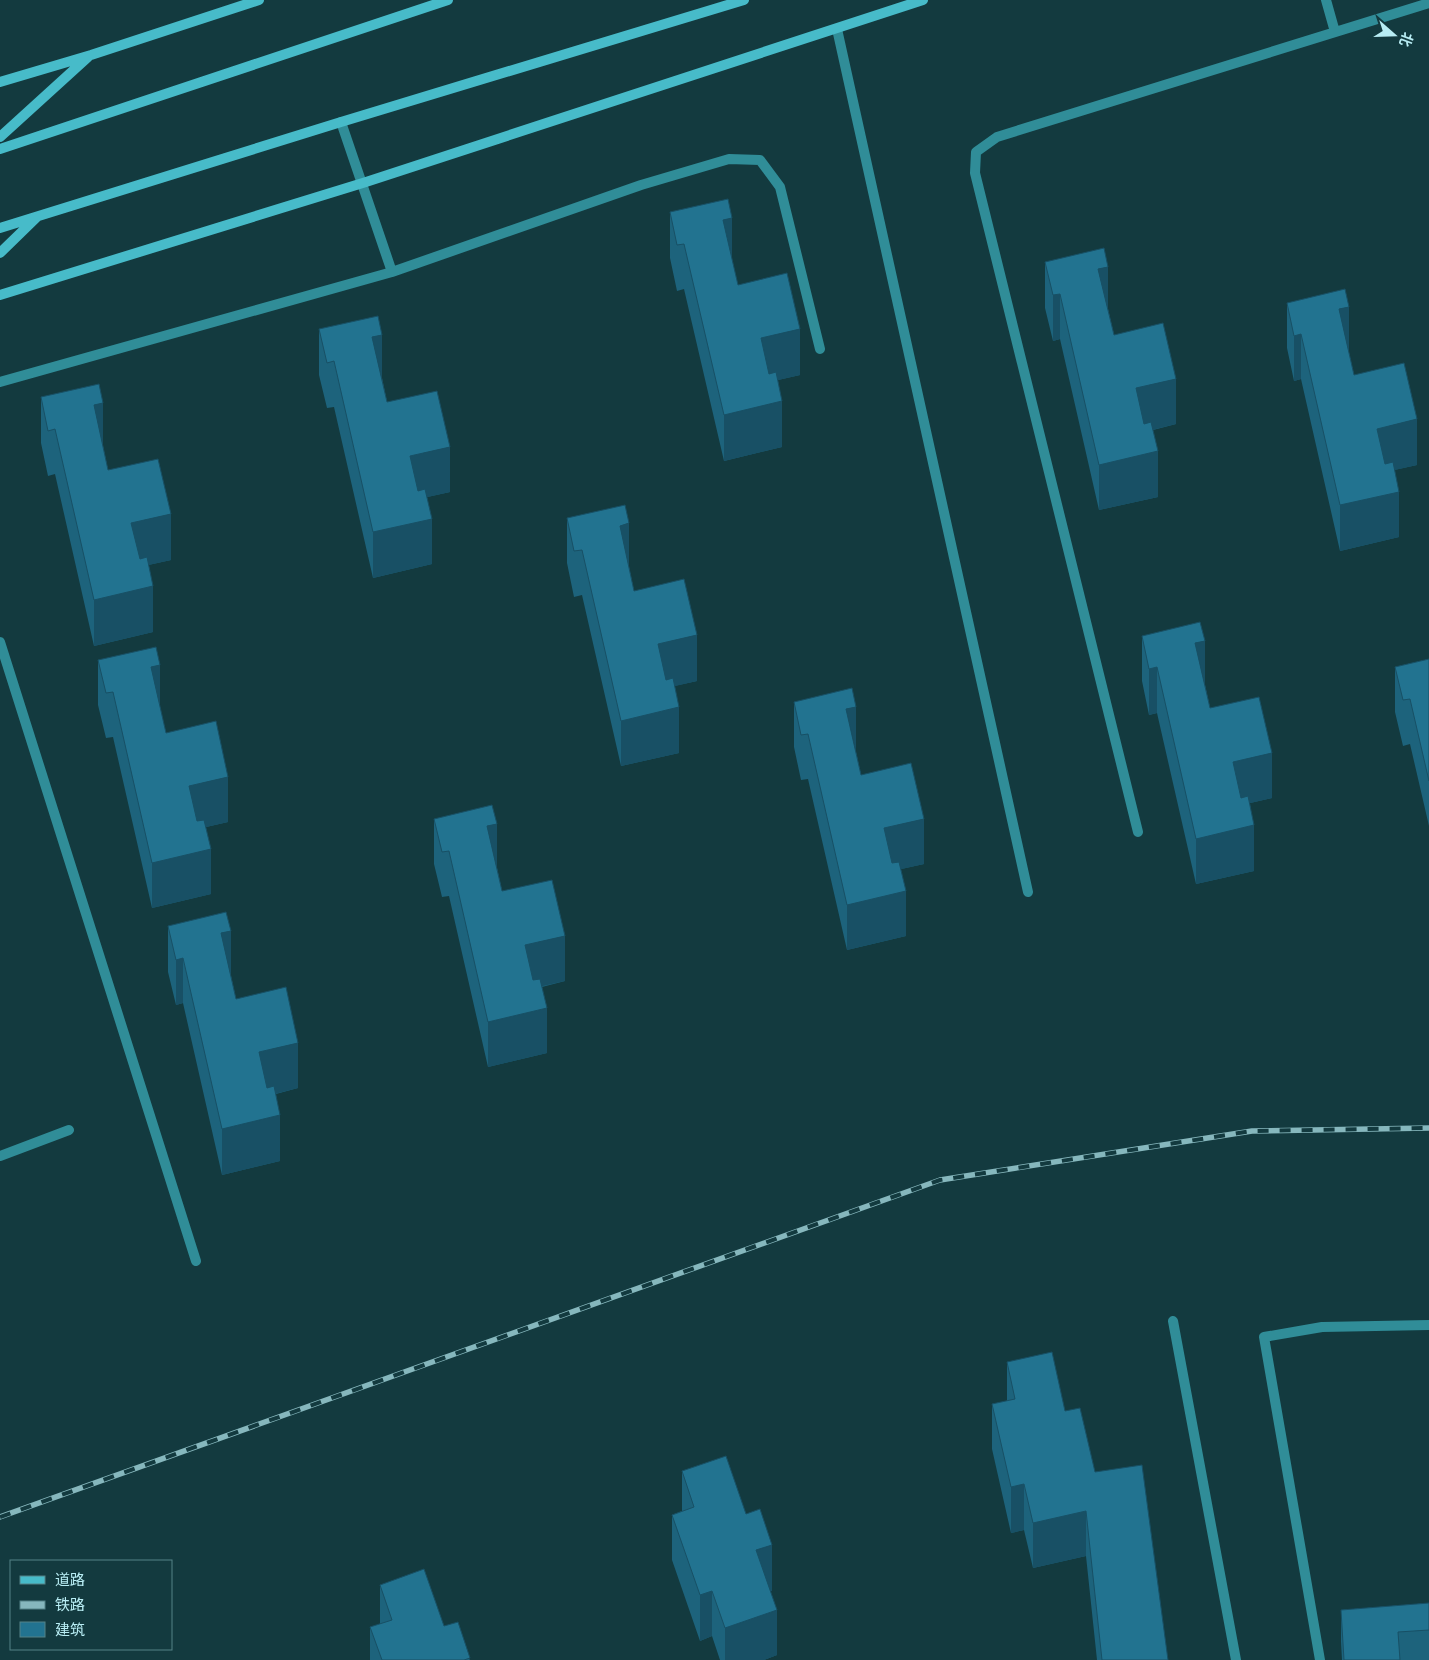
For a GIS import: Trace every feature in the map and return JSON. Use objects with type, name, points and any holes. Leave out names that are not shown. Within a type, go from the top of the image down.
[{"type":"main road","points":[[0,82],[91,55],[259,0]]},
{"type":"main road","points":[[0,150],[448,0]]},
{"type":"main road","points":[[0,228],[744,0]]},
{"type":"main road","points":[[0,294],[362,184],[837,30],[923,0]]},
{"type":"main road","points":[[0,137],[91,55]]},
{"type":"main road","points":[[0,253],[38,216]]},
{"type":"street","points":[[1326,0],[1335,32]]},
{"type":"street","points":[[1138,832],[976,173],[976,152],[996,137],[1429,3]]},
{"type":"street","points":[[837,30],[1028,892]]},
{"type":"street","points":[[341,122],[392,272]]},
{"type":"street","points":[[0,382],[392,272],[642,186],[728,159],[760,160],[780,187],[820,349]]},
{"type":"street","points":[[0,642],[196,1261]]},
{"type":"street","points":[[0,1156],[69,1130]]},
{"type":"street","points":[[1173,1321],[1236,1660]]},
{"type":"street","points":[[1320,1660],[1264,1337],[1322,1327],[1429,1325]]},
{"type":"building","points":[[728,199],[732,218],[723,220],[738,285],[787,273],[800,329],[761,338],[769,374],[776,372],[782,401],[724,415],[684,244],[677,245],[670,212]]},
{"type":"building","points":[[1104,248],[1108,267],[1098,269],[1114,335],[1163,323],[1176,379],[1136,388],[1144,424],[1151,422],[1158,451],[1099,465],[1060,294],[1053,295],[1045,262]]},
{"type":"building","points":[[1345,289],[1349,307],[1339,309],[1354,375],[1404,363],[1417,419],[1377,429],[1385,464],[1393,462],[1399,492],[1340,505],[1301,334],[1294,336],[1287,303]]},
{"type":"building","points":[[378,316],[382,335],[372,337],[387,402],[437,391],[450,447],[410,456],[418,491],[425,489],[432,519],[373,532],[334,361],[327,363],[319,329]]},
{"type":"building","points":[[99,384],[103,403],[94,405],[108,470],[158,459],[171,514],[131,523],[140,559],[147,557],[153,586],[94,600],[55,429],[48,431],[41,397]]},
{"type":"building","points":[[625,505],[629,523],[620,526],[634,591],[684,579],[697,635],[658,644],[666,680],[673,678],[679,707],[621,721],[582,550],[574,551],[567,518]]},
{"type":"building","points":[[1200,622],[1205,641],[1195,643],[1210,708],[1259,697],[1272,753],[1233,762],[1241,798],[1248,796],[1254,825],[1196,839],[1157,667],[1149,669],[1142,636]]},
{"type":"building","points":[[156,647],[160,665],[151,667],[166,733],[216,721],[228,777],[189,786],[197,821],[204,820],[211,849],[152,863],[113,692],[106,693],[98,660]]},
{"type":"building","points":[[1429,659],[1429,781],[1410,699],[1403,700],[1395,667]]},
{"type":"building","points":[[852,688],[856,707],[846,709],[861,775],[911,763],[924,819],[884,828],[892,863],[899,862],[906,891],[847,905],[808,734],[801,735],[794,702]]},
{"type":"building","points":[[492,805],[497,824],[487,826],[502,891],[552,880],[565,936],[525,945],[533,980],[540,979],[547,1008],[488,1022],[449,851],[442,852],[434,819]]},
{"type":"building","points":[[226,912],[231,931],[221,933],[236,999],[286,987],[298,1043],[259,1052],[267,1088],[274,1086],[280,1115],[222,1129],[183,958],[176,960],[168,926]]},
{"type":"building","points":[[1052,1352],[1065,1411],[1080,1408],[1095,1472],[1142,1465],[1168,1660],[1102,1660],[1086,1511],[1033,1523],[1024,1484],[1011,1487],[992,1404],[1015,1399],[1007,1362]]},
{"type":"building","points":[[726,1456],[746,1514],[760,1509],[772,1545],[756,1550],[777,1610],[725,1628],[712,1591],[700,1595],[672,1515],[694,1507],[682,1471]]},
{"type":"building","points":[[424,1569],[444,1626],[458,1622],[470,1658],[464,1660],[382,1660],[370,1627],[392,1620],[380,1585]]},
{"type":"building","points":[[1429,1603],[1429,1630],[1398,1632],[1400,1660],[1344,1660],[1341,1610]]},
{"type":"railway","points":[[0,1517],[940,1180],[1252,1131],[1429,1128]]}]
